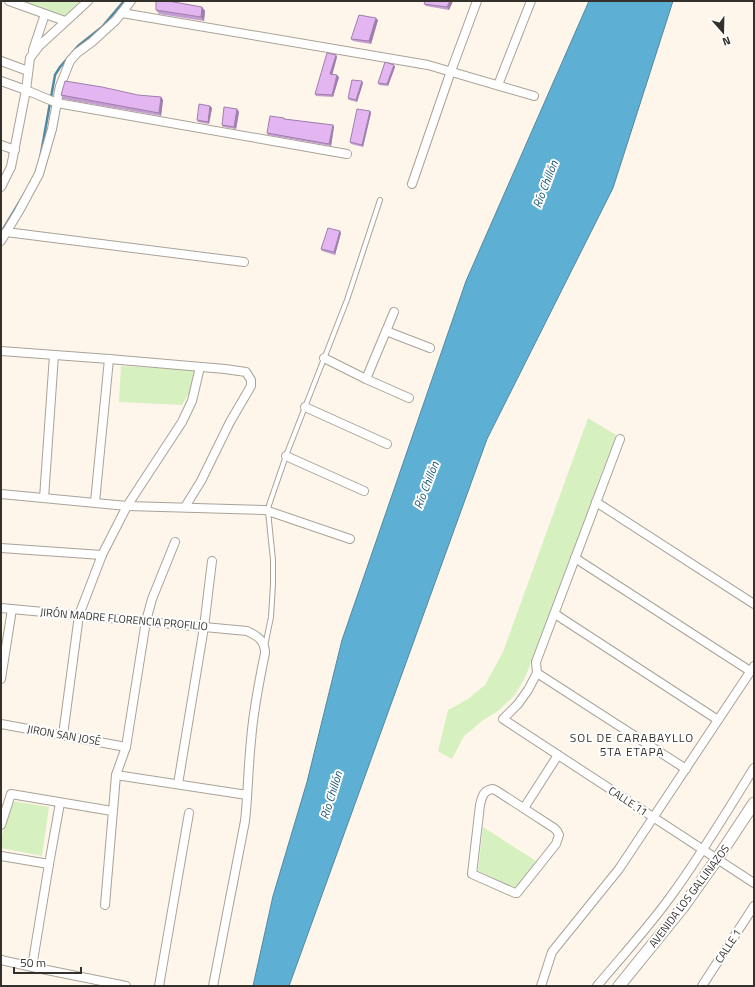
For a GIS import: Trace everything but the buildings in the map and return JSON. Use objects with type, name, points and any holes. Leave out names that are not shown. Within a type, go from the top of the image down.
[{"type":"street","points":[[9,1],[65,22]]},
{"type":"street","points":[[30,58],[39,46],[88,1]]},
{"type":"street","points":[[1,241],[39,174],[52,129],[60,86],[70,61],[77,53],[92,42],[116,20],[131,1]]},
{"type":"street","points":[[412,184],[477,1]]},
{"type":"street","points":[[498,85],[531,1]]},
{"type":"street","points":[[122,13],[428,64],[534,96]]},
{"type":"street","points":[[1,187],[11,167],[26,90],[30,58],[45,14]]},
{"type":"street","points":[[1,61],[28,71]]},
{"type":"street","points":[[1,81],[57,103],[347,154]]},
{"type":"street","points":[[1,145],[15,150]]},
{"type":"street","points":[[6,232],[244,262]]},
{"type":"street","points":[[366,379],[394,312]]},
{"type":"street","points":[[386,331],[430,348]]},
{"type":"street","points":[[1,351],[109,359],[246,372],[251,380],[251,386],[230,422],[201,481],[186,507]]},
{"type":"street","points":[[44,498],[54,355]]},
{"type":"street","points":[[324,358],[409,398]]},
{"type":"street","points":[[95,502],[109,359]]},
{"type":"street","points":[[63,735],[79,615],[102,555],[127,506],[182,422],[192,401],[200,367]]},
{"type":"street","points":[[305,406],[387,444]]},
{"type":"street","points":[[620,439],[536,662],[537,673],[686,769]]},
{"type":"street","points":[[286,456],[364,491]]},
{"type":"street","points":[[1,494],[127,506],[265,510],[350,539]]},
{"type":"street","points":[[596,502],[754,604]]},
{"type":"street","points":[[105,905],[116,775],[126,747],[146,621],[152,599],[175,542]]},
{"type":"street","points":[[1,548],[102,555]]},
{"type":"street","points":[[541,986],[552,952],[619,869],[752,669],[576,558]]},
{"type":"street","points":[[178,784],[204,627],[212,561]]},
{"type":"street","name":"JIRÓN MADRE FLORENCIA PROFILIO","points":[[1,608],[248,631],[259,637],[265,649]]},
{"type":"street","points":[[1,679],[12,609]]},
{"type":"street","points":[[555,614],[718,720]]},
{"type":"street","points":[[213,986],[243,832],[250,741],[265,649]]},
{"type":"street","name":"CALLE 11","points":[[537,673],[528,690],[518,704],[503,719],[754,883]]},
{"type":"street","name":"JIRON SAN JOSÉ","points":[[1,724],[126,747]]},
{"type":"street","points":[[524,808],[558,755]]},
{"type":"street","points":[[597,986],[662,908],[686,875],[754,768]]},
{"type":"street","points":[[116,775],[247,795]]},
{"type":"street","points":[[489,790],[498,791],[524,808],[554,828],[559,835],[556,844],[519,892],[515,893],[474,875],[472,872],[480,805],[483,795],[489,790]]},
{"type":"street","points":[[1,826],[11,794],[112,811]]},
{"type":"street","points":[[32,967],[48,864],[60,803]]},
{"type":"street","name":"AVENIDA LOS GALLINAZOS","points":[[619,986],[683,907],[718,859],[754,803]]},
{"type":"street","points":[[159,986],[189,813]]},
{"type":"street","points":[[1,856],[48,864]]},
{"type":"street","name":"CALLE 1","points":[[702,986],[753,908]]},
{"type":"street","points":[[1,960],[126,986]]},
{"type":"lane","points":[[265,649],[271,617],[273,584],[273,560],[268,511],[269,505],[305,406],[347,300],[380,200]]},
{"type":"green space","points":[[18,1],[80,1],[62,18]]},
{"type":"green space","points":[[121,366],[194,370],[191,390],[182,405],[119,402]]},
{"type":"green space","points":[[588,418],[616,435],[525,678],[514,696],[498,711],[482,721],[464,736],[452,759],[438,751],[448,710],[468,699],[485,685],[503,652]]},
{"type":"green space","points":[[13,801],[49,807],[42,856],[1,848],[1,838]]},
{"type":"green space","points":[[483,827],[536,861],[516,888],[478,871]]},
{"type":"water","name":"Río Chillón","points":[[589,1],[673,1],[613,188],[487,439],[289,986],[253,986],[273,896],[307,782],[342,640],[466,281]]},
{"type":"waterway","points":[[40,159],[55,75],[78,46],[102,27],[124,1]]},
{"type":"waterway","points":[[2,231],[26,191]]},
{"type":"district","name":"SOL DE CARABAYLLO 5TA ETAPA","points":[[632,744]]}]
